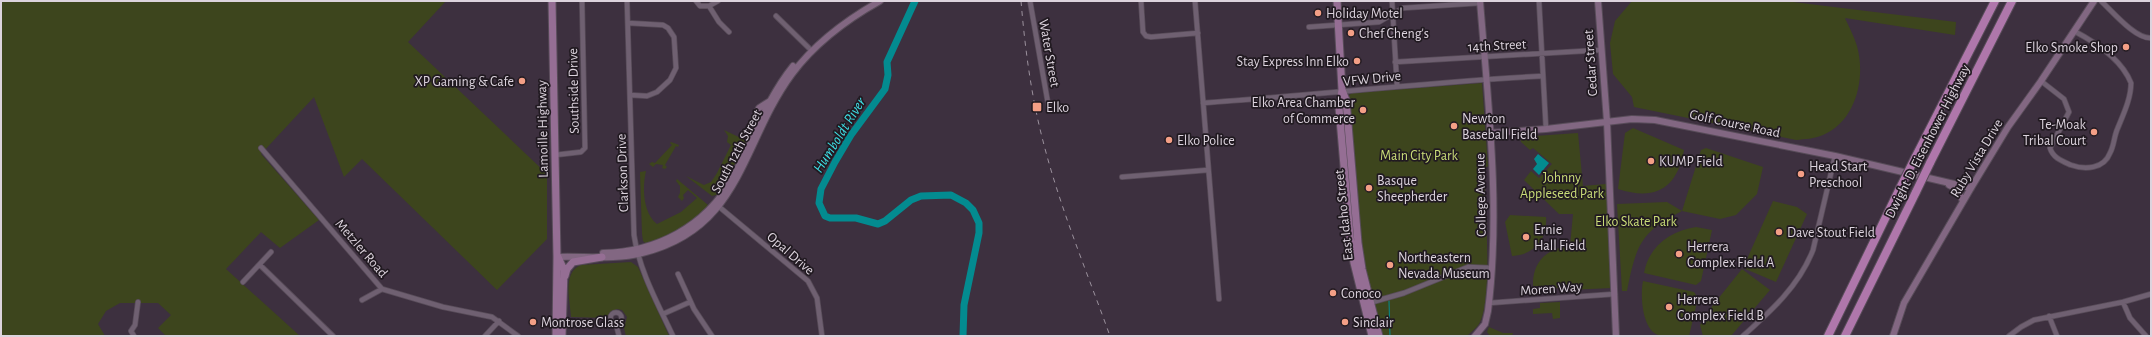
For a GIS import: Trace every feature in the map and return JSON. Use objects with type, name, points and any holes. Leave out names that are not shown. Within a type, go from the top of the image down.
[{"type":"highway","name":"Dwight D. Eisenhower Highway","points":[[1828,336],[1900,188],[1995,1]]},
{"type":"highway","name":"Dwight D. Eisenhower Highway","points":[[1845,336],[2012,1]]},
{"type":"main road","name":"Lamoille Highway","points":[[552,1],[557,256],[556,336]]},
{"type":"main road","name":"East Idaho Street","points":[[1337,1],[1342,90],[1339,108],[1349,229],[1354,263],[1367,304],[1380,336]]},
{"type":"main road","name":"Lamoille Highway","points":[[557,256],[564,270],[562,336]]},
{"type":"main road","points":[[563,298],[565,277],[570,265],[577,260],[602,257]]},
{"type":"main road","name":"East Idaho Street","points":[[1367,304],[1372,336]]},
{"type":"street","name":"Southside Drive","points":[[555,155],[580,152],[585,148],[582,1]]},
{"type":"street","name":"Clarkson Drive","points":[[627,1],[634,234],[638,252],[649,283],[673,336]]},
{"type":"street","points":[[709,6],[718,1]]},
{"type":"street","name":"South 12th Street","points":[[717,205],[770,101],[787,74],[839,23],[880,1]]},
{"type":"street","name":"Water Street","points":[[1030,1],[1049,109]]},
{"type":"street","points":[[1142,1],[1143,32],[1146,36],[1151,37],[1198,33]]},
{"type":"street","points":[[1195,1],[1219,299]]},
{"type":"street","points":[[1392,1],[1397,85]]},
{"type":"street","points":[[1539,1],[1546,130]]},
{"type":"street","name":"Cedar Street","points":[[1598,1],[1607,122],[1616,336]]},
{"type":"street","name":"Ruby Vista Drive","points":[[1893,336],[1904,302],[1963,201],[2008,127],[2041,81],[2094,1]]},
{"type":"street","points":[[2101,1],[2136,32],[2146,38],[2151,38]]},
{"type":"street","points":[[697,2],[709,6],[719,22],[729,32]]},
{"type":"street","points":[[1309,27],[1380,22],[1392,13],[1403,8],[1480,2]]},
{"type":"street","name":"College Avenue","points":[[1475,336],[1484,324],[1489,304],[1492,268],[1493,220],[1490,133],[1480,2]]},
{"type":"street","points":[[776,16],[811,50]]},
{"type":"street","points":[[628,23],[663,25],[668,28],[674,37],[676,68],[670,80],[657,92],[647,96],[630,95]]},
{"type":"street","points":[[2041,81],[2064,99],[2069,112],[2050,148],[2054,156],[2060,161],[2084,168],[2092,168],[2106,160],[2110,154],[2122,120],[2129,98],[2131,83],[2128,76],[2095,42],[2074,31]]},
{"type":"street","name":"South 12th Street","points":[[557,256],[602,257],[638,252],[678,234],[717,205],[739,177],[775,102],[787,81],[811,50]]},
{"type":"street","name":"14th Street","points":[[1395,62],[1601,50]]},
{"type":"street","name":"VFW Drive","points":[[1203,103],[1336,93],[1342,90],[1397,85],[1543,76]]},
{"type":"street","name":"Golf Course Road","points":[[1490,133],[1546,130],[1632,119],[1666,121],[1835,156],[1971,188]]},
{"type":"street","name":"Metzler Road","points":[[261,148],[382,289],[443,307],[487,316],[499,321],[518,336]]},
{"type":"street","points":[[1743,336],[1791,290],[1808,263],[1813,250],[1835,156]]},
{"type":"street","points":[[1122,177],[1208,170]]},
{"type":"street","points":[[1929,177],[1954,187],[1963,201]]},
{"type":"street","name":"Opal Drive","points":[[717,205],[808,281],[818,298],[822,336]]},
{"type":"street","points":[[243,282],[271,252]]},
{"type":"street","name":"South 12th Street","points":[[557,256],[638,252]]},
{"type":"street","points":[[260,264],[333,336]]},
{"type":"street","points":[[1367,304],[1404,293],[1466,268],[1492,268]]},
{"type":"street","points":[[678,274],[690,302],[712,336]]},
{"type":"street","points":[[362,300],[382,289]]},
{"type":"street","name":"Moren Way","points":[[1489,304],[1615,294]]},
{"type":"street","points":[[2009,336],[2028,323],[2049,316],[2123,302],[2151,294]]},
{"type":"street","points":[[134,336],[132,331],[135,325],[138,302]]},
{"type":"street","points":[[663,314],[690,302]]},
{"type":"street","points":[[2123,302],[2130,318],[2146,336]]},
{"type":"street","points":[[2049,316],[2057,336]]},
{"type":"street","points":[[486,336],[499,321]]},
{"type":"street","points":[[616,324],[619,336]]},
{"type":"green space","points":[[1,1],[446,1],[408,42],[547,174],[547,239],[497,290],[362,159],[344,177],[314,97],[261,154],[319,220],[280,248],[261,232],[226,269],[300,336],[166,336],[158,328],[171,315],[158,303],[120,303],[106,311],[98,324],[105,336],[1,336]]},
{"type":"green space","points":[[1632,1],[1785,1],[1956,22],[1955,35],[1845,18],[1856,42],[1859,58],[1859,85],[1856,97],[1844,120],[1834,128],[1820,136],[1810,139],[1796,140],[1634,107],[1632,97],[1613,74],[1610,43],[1615,21]]},
{"type":"green space","name":"Main City Park","points":[[1482,83],[1488,166],[1484,169],[1487,225],[1486,292],[1484,309],[1480,322],[1467,336],[1381,336],[1363,259],[1348,96],[1352,93]]},
{"type":"green space","name":"KUMP Field","points":[[1633,128],[1684,150],[1681,163],[1676,174],[1670,183],[1662,189],[1643,193],[1618,189],[1625,133]]},
{"type":"green space","points":[[724,130],[747,141],[719,194],[712,196],[686,176],[704,185],[711,182],[731,145],[727,142],[728,136]]},
{"type":"green space","name":"Johnny Appleseed Park","points":[[1578,133],[1583,186],[1606,184],[1612,288],[1568,290],[1533,286],[1535,270],[1542,258],[1554,250],[1570,246],[1573,214],[1559,214],[1524,180],[1531,171],[1539,178],[1552,164],[1533,148],[1530,150],[1521,142],[1520,137]]},
{"type":"green space","points":[[670,143],[679,145],[678,147],[676,146],[665,165],[667,167],[665,169],[662,168],[663,165],[656,164],[653,167],[649,164],[652,162],[655,163],[672,145]]},
{"type":"green space","points":[[1706,148],[1763,167],[1757,194],[1736,215],[1720,219],[1682,211],[1701,150]]},
{"type":"green space","points":[[646,171],[644,192],[646,207],[652,219],[657,224],[681,212],[697,198],[688,190],[683,195],[684,198],[682,201],[678,197],[680,193],[680,186],[676,181],[677,179],[708,205],[688,224],[680,229],[663,238],[645,243],[643,241],[642,234],[640,172]]},
{"type":"green space","name":"Dave Stout Field","points":[[1773,201],[1797,207],[1807,214],[1776,282],[1743,268]]},
{"type":"green space","name":"Elko Skate Park","points":[[1667,202],[1682,211],[1657,226],[1642,242],[1633,262],[1627,291],[1622,291],[1617,204]]},
{"type":"green space","name":"Ernie Hall Field","points":[[1510,215],[1546,217],[1545,232],[1542,239],[1527,253],[1512,256],[1505,222]]},
{"type":"green space","name":"Herrera Complex Field A","points":[[1696,227],[1712,230],[1701,281],[1696,285],[1644,273],[1651,255],[1662,241],[1678,232]]},
{"type":"green space","points":[[631,262],[638,267],[669,336],[626,336],[624,328],[627,317],[622,310],[617,309],[610,312],[606,318],[571,317],[568,288],[571,274],[575,269],[581,265]]},
{"type":"green space","points":[[1742,269],[1770,290],[1731,336],[1703,336],[1700,325],[1713,305]]},
{"type":"green space","name":"Herrera Complex Field B","points":[[1643,281],[1694,292],[1698,298],[1689,336],[1661,336],[1653,332],[1648,326],[1643,311]]},
{"type":"green space","points":[[1560,302],[1560,318],[1553,319],[1552,313],[1533,314],[1533,309],[1540,308],[1540,303]]},
{"type":"green space","points":[[1489,327],[1503,333],[1513,333],[1512,336],[1490,336],[1487,332]]},
{"type":"water","points":[[1538,154],[1549,163],[1539,175],[1533,169],[1537,164],[1534,159]]},
{"type":"waterway","name":"Humboldt River","points":[[915,1],[887,62],[888,75],[885,89],[851,135],[835,162],[821,189],[819,203],[825,216],[830,218],[856,218],[878,224],[885,221],[911,200],[921,196],[951,195],[966,203],[973,210],[979,223],[979,233],[964,305],[963,336]]},
{"type":"waterway","points":[[1389,301],[1390,336]]},
{"type":"railway","points":[[1021,1],[1029,71],[1043,141],[1057,191],[1110,336]]},
{"type":"place","name":"Holiday Motel","points":[[1318,13]]},
{"type":"place","name":"Chef Cheng's","points":[[1351,33]]},
{"type":"place","name":"Elko Smoke Shop","points":[[2126,47]]},
{"type":"place","name":"Stay Express Inn Elko","points":[[1357,61]]},
{"type":"place","name":"XP Gaming & Cafe","points":[[522,81]]},
{"type":"place","name":"Elko","points":[[1037,107]]},
{"type":"place","name":"Elko Area Chamber of Commerce","points":[[1363,110]]},
{"type":"place","name":"Newton Baseball Field","points":[[1454,126]]},
{"type":"place","name":"Te-Moak Tribal Court","points":[[2094,132]]},
{"type":"place","name":"Elko Police","points":[[1169,140]]},
{"type":"place","name":"KUMP Field","points":[[1651,161]]},
{"type":"place","name":"Head Start Preschool","points":[[1801,174]]},
{"type":"place","name":"Basque Sheepherder","points":[[1369,188]]},
{"type":"place","name":"Dave Stout Field","points":[[1779,232]]},
{"type":"place","name":"Ernie Hall Field","points":[[1526,237]]},
{"type":"place","name":"Herrera Complex Field A","points":[[1679,254]]},
{"type":"place","name":"Northeastern Nevada Museum","points":[[1390,265]]},
{"type":"place","name":"Conoco","points":[[1333,293]]},
{"type":"place","name":"Herrera Complex Field B","points":[[1669,307]]},
{"type":"place","name":"Montrose Glass","points":[[533,322]]},
{"type":"place","name":"Sinclair","points":[[1345,322]]}]
